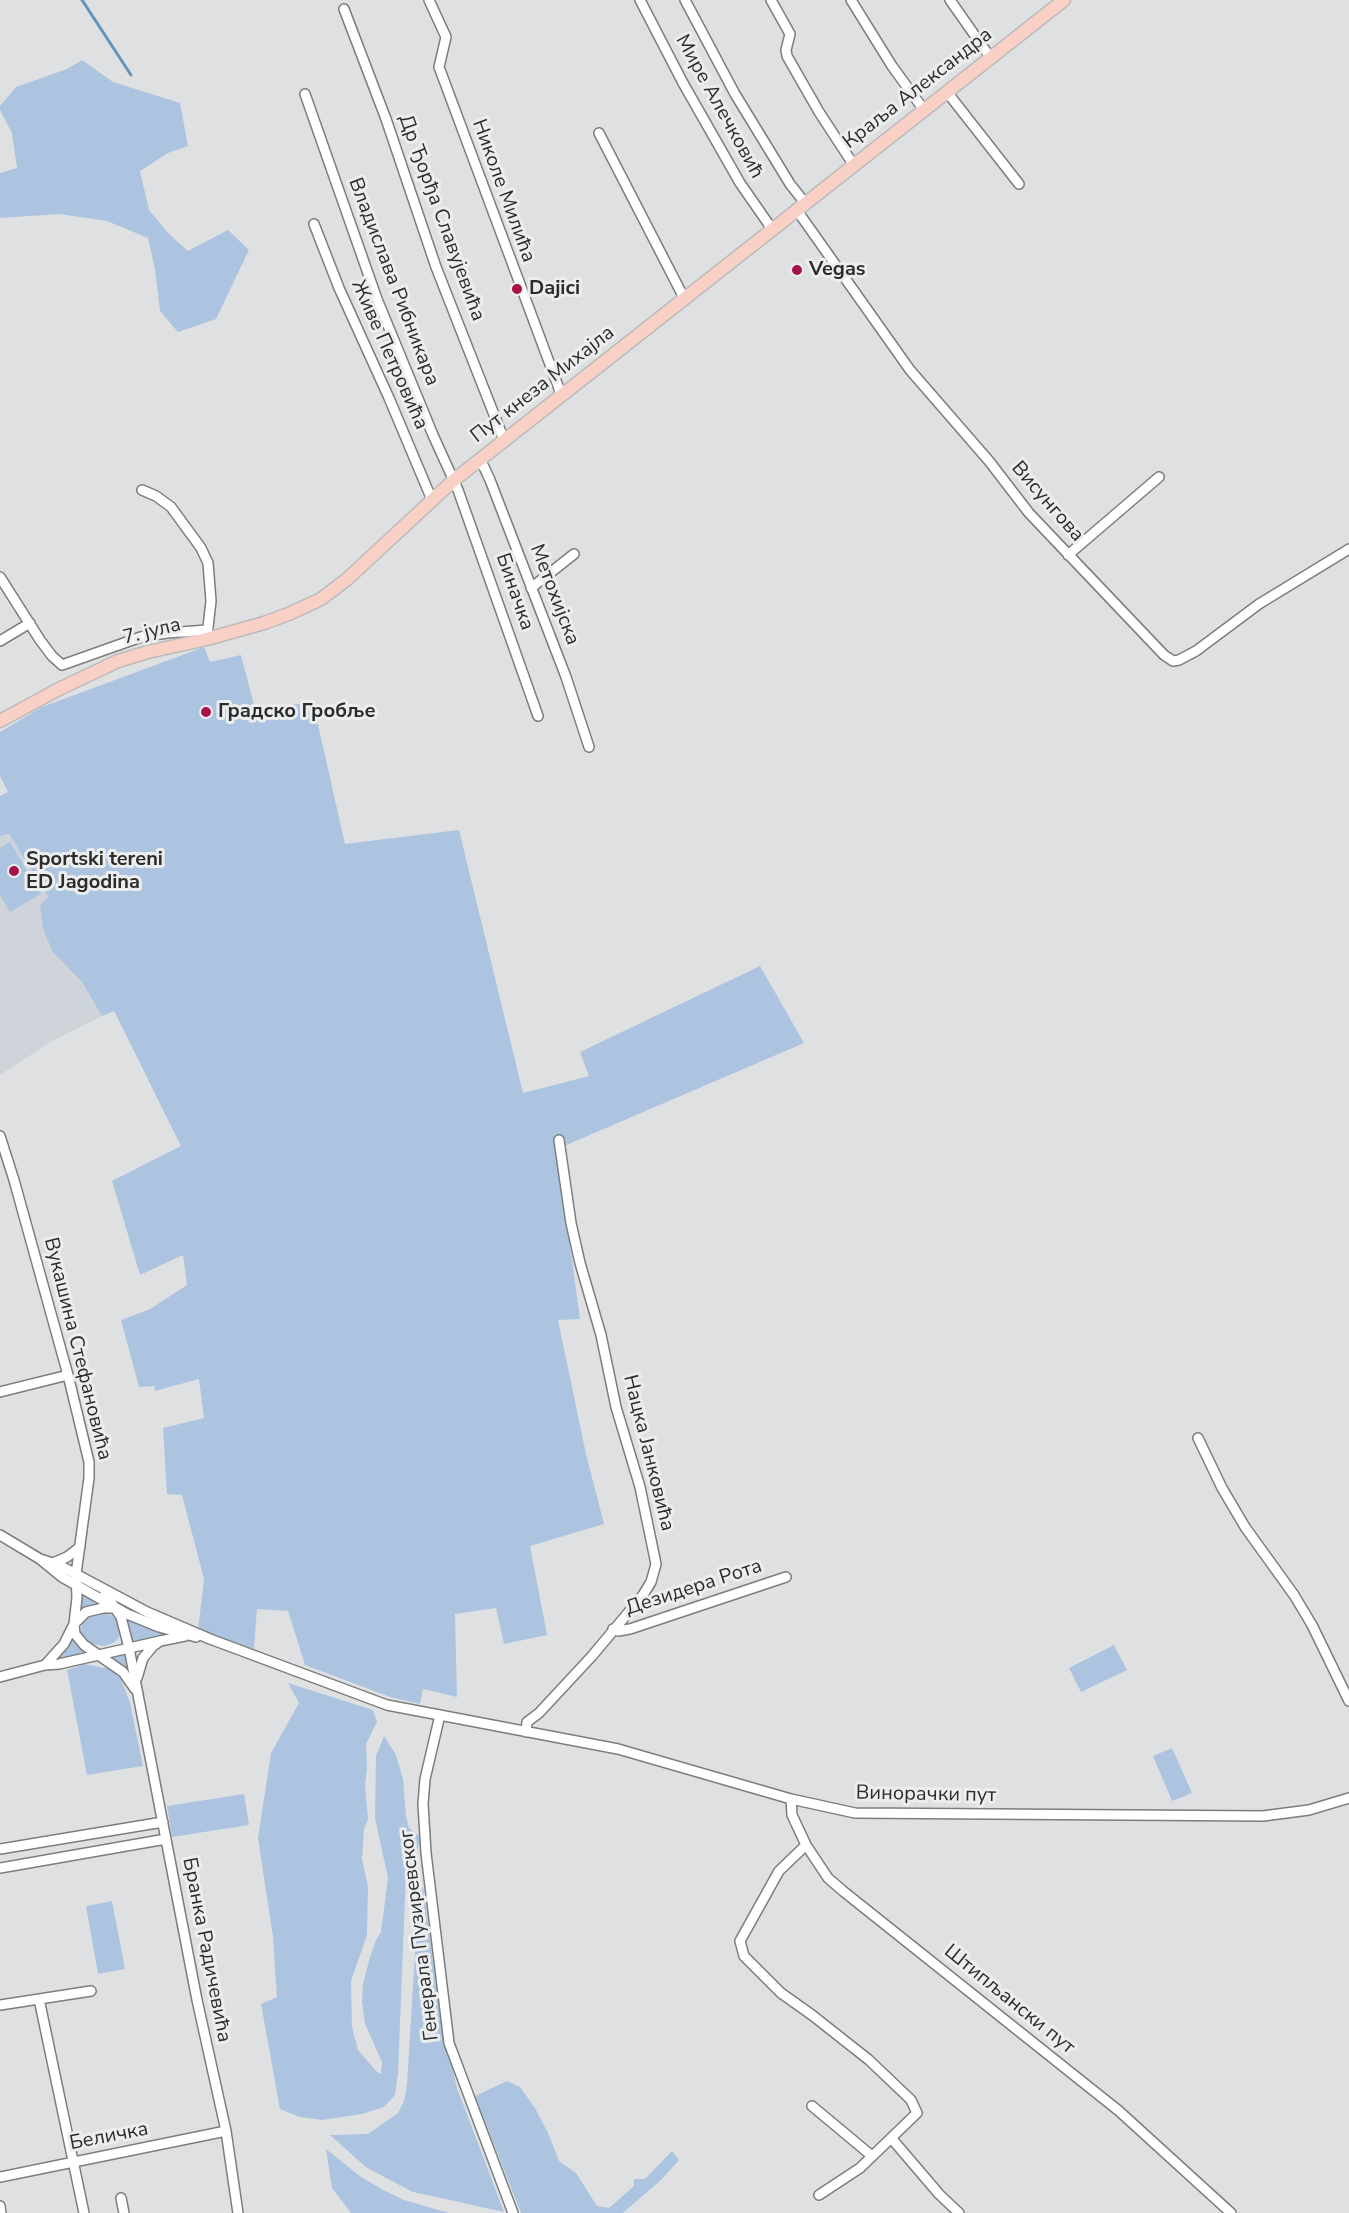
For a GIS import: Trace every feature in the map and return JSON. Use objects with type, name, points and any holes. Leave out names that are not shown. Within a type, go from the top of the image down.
[{"type":"main road","name":"Краља Александра","points":[[800,206],[1064,0]]},
{"type":"main road","name":"Пут кнеза Михајла","points":[[321,599],[346,580],[478,460],[800,206]]},
{"type":"main road","name":"7. јула","points":[[0,721],[57,690],[118,662],[207,635],[274,620],[321,599]]},
{"type":"street","name":"Николе Милића","points":[[429,0],[446,37],[439,68],[561,394]]},
{"type":"street","name":"Мире Алечковић","points":[[640,0],[683,83],[740,183],[772,229]]},
{"type":"street","name":"Висунгова","points":[[685,0],[735,94],[790,184],[800,206],[910,370],[989,461],[1029,513],[1164,655],[1173,661],[1196,651],[1259,604],[1349,549]]},
{"type":"street","points":[[771,0],[790,34],[786,50],[788,56],[819,112],[853,165]]},
{"type":"street","points":[[851,0],[892,66],[924,110]]},
{"type":"street","points":[[950,0],[990,57]]},
{"type":"street","name":"Др Ђорђа Славујевића","points":[[344,9],[387,119],[436,267],[504,440]]},
{"type":"street","points":[[947,92],[1019,184]]},
{"type":"street","name":"Владислава Рибникара","points":[[305,94],[377,298],[433,435],[454,480]]},
{"type":"street","points":[[599,134],[684,298]]},
{"type":"street","name":"Живе Петровића","points":[[314,224],[339,288],[432,500]]},
{"type":"street","name":"Метохијска","points":[[478,460],[490,480],[566,677],[589,747]]},
{"type":"street","points":[[1068,555],[1160,477]]},
{"type":"street","name":"Биначка","points":[[454,480],[538,716]]},
{"type":"street","points":[[0,577],[52,656],[62,664],[141,637],[167,633],[207,635],[211,582],[204,555],[171,507],[156,496],[142,490]]},
{"type":"street","points":[[531,588],[574,554]]},
{"type":"street","points":[[0,641],[30,623]]},
{"type":"street","name":"Вукашина Стефановића","points":[[0,1136],[68,1375],[89,1462],[78,1564],[72,1572],[77,1586],[74,1624]]},
{"type":"street","name":"Нацка Јанковића","points":[[526,1732],[527,1722],[539,1713],[592,1656],[644,1595],[651,1582],[656,1564],[640,1487],[616,1407],[601,1335],[580,1263],[571,1223],[559,1140]]},
{"type":"street","points":[[0,1392],[68,1375]]},
{"type":"street","points":[[1198,1438],[1222,1488],[1245,1527],[1294,1595],[1312,1625],[1349,1701]]},
{"type":"street","points":[[0,1535],[52,1566],[77,1586],[116,1608],[159,1627],[189,1636],[210,1639]]},
{"type":"street","points":[[52,1566],[80,1547]]},
{"type":"street","points":[[52,1566],[72,1572],[147,1612],[210,1639]]},
{"type":"street","name":"Дезидера Рота","points":[[613,1629],[618,1631],[630,1629],[786,1576]]},
{"type":"street","points":[[100,1587],[116,1608],[124,1626],[121,1639],[103,1654]]},
{"type":"street","points":[[45,1665],[64,1644],[74,1624],[81,1616],[93,1609],[116,1608],[147,1612]]},
{"type":"street","points":[[74,1624],[78,1638],[103,1654],[137,1688]]},
{"type":"street","name":"Бранка Радичевића","points":[[124,1626],[197,2000],[226,2131],[238,2213]]},
{"type":"street","points":[[0,1677],[45,1665],[189,1636]]},
{"type":"street","name":"Винорачки пут","points":[[210,1639],[387,1705],[618,1749],[791,1799],[855,1813],[1263,1816],[1309,1810],[1349,1798]]},
{"type":"street","points":[[137,1688],[143,1658],[160,1641]]},
{"type":"street","name":"Генерала Пузиревског","points":[[441,1715],[426,1779],[423,1804],[426,1853],[449,2043],[513,2213]]},
{"type":"street","name":"Штипљански пут","points":[[791,1799],[792,1815],[806,1845],[828,1878],[1119,2111],[1231,2213]]},
{"type":"street","points":[[0,1849],[163,1822]]},
{"type":"street","points":[[0,1868],[166,1839]]},
{"type":"street","points":[[806,1845],[779,1871],[740,1941],[744,1956],[781,1993],[859,2051],[911,2100],[917,2113],[892,2139],[851,2174],[819,2195]]},
{"type":"street","points":[[0,2005],[91,1991]]},
{"type":"street","points":[[39,1999],[84,2213]]},
{"type":"street","points":[[812,2106],[872,2156]]},
{"type":"street","name":"Беличка","points":[[0,2177],[226,2131]]},
{"type":"street","points":[[892,2139],[939,2194],[959,2213]]},
{"type":"street","points":[[121,2198],[124,2213]]},
{"type":"street","points":[[0,2206],[1,2213]]},
{"type":"shaded area","points":[[82,60],[113,82],[180,103],[188,146],[168,153],[140,171],[149,210],[169,234],[188,251],[228,230],[249,250],[216,319],[178,332],[160,311],[155,269],[148,238],[107,221],[59,214],[0,218],[0,173],[17,168],[12,133],[0,106],[16,87],[67,69]]},
{"type":"shaded area","points":[[204,647],[210,662],[241,655],[255,709],[298,704],[314,707],[345,844],[459,830],[523,1093],[589,1076],[580,1052],[760,966],[804,1043],[557,1149],[580,1319],[558,1320],[586,1454],[604,1524],[530,1546],[547,1635],[504,1644],[496,1608],[455,1614],[457,1697],[423,1689],[420,1704],[390,1697],[305,1665],[288,1611],[257,1609],[254,1649],[198,1629],[204,1579],[182,1495],[167,1494],[163,1428],[204,1418],[199,1379],[155,1391],[154,1386],[139,1387],[121,1320],[150,1309],[187,1285],[183,1255],[140,1275],[112,1181],[181,1146],[114,1011],[102,1016],[82,982],[52,951],[43,928],[40,905],[48,897],[9,834],[0,836],[0,796],[8,792],[0,776],[0,732],[42,707]]},
{"type":"shaded area","points":[[9,834],[48,898],[52,950],[82,982],[102,1016],[52,1041],[0,1075],[0,836]]},
{"type":"shaded area","name":"Sportski tereni ED Jagodina","points":[[10,842],[41,894],[10,912],[0,895],[0,848]]},
{"type":"shaded area","points":[[80,1593],[101,1604],[80,1612]]},
{"type":"shaded area","points":[[100,1612],[115,1616],[120,1626],[119,1637],[115,1642],[104,1646],[92,1644],[81,1635],[82,1623],[86,1618],[92,1613]]},
{"type":"shaded area","points":[[125,1619],[164,1635],[168,1636],[131,1644]]},
{"type":"shaded area","points":[[72,1640],[87,1652],[58,1661],[69,1647]]},
{"type":"shaded area","points":[[1114,1645],[1127,1670],[1081,1692],[1069,1668]]},
{"type":"shaded area","points":[[127,1652],[132,1677],[108,1656]]},
{"type":"shaded area","points":[[84,1664],[110,1669],[121,1679],[130,1703],[143,1766],[87,1775],[67,1670]]},
{"type":"shaded area","points":[[288,1683],[373,1710],[377,1722],[366,1744],[365,1786],[368,1819],[364,1829],[362,1859],[368,1887],[367,1935],[351,1981],[352,2027],[358,2050],[381,2074],[382,2062],[365,2024],[362,2002],[363,1984],[370,1957],[381,1932],[388,1878],[375,1818],[376,1756],[384,1736],[396,1755],[403,1779],[409,1828],[420,1837],[417,1853],[406,1873],[398,2073],[395,2095],[384,2107],[362,2114],[322,2120],[300,2117],[280,2109],[261,2004],[277,1997],[273,1937],[258,1838],[271,1753],[299,1703]]},
{"type":"shaded area","points":[[1172,1748],[1192,1793],[1172,1801],[1153,1756]]},
{"type":"shaded area","points":[[244,1794],[249,1825],[172,1837],[167,1806]]},
{"type":"shaded area","points":[[423,1886],[440,2017],[457,2088],[504,2212],[413,2192],[367,2168],[330,2135],[368,2134],[398,2113],[404,2101],[407,2085],[418,1902]]},
{"type":"shaded area","points":[[112,1901],[125,1969],[98,1974],[86,1906]]},
{"type":"shaded area","points":[[507,2081],[520,2087],[535,2108],[559,2161],[576,2173],[597,2206],[609,2208],[634,2186],[634,2179],[645,2179],[672,2151],[679,2160],[662,2179],[623,2213],[521,2213],[475,2096]]},
{"type":"shaded area","points":[[326,2149],[361,2177],[385,2191],[404,2200],[449,2213],[351,2213],[332,2188]]},
{"type":"waterway","points":[[82,0],[131,75]]},
{"type":"place","name":"Vegas","points":[[797,270]]},
{"type":"place","name":"Dajici","points":[[517,289]]},
{"type":"place","name":"Градско Гробље","points":[[206,712]]},
{"type":"place","name":"Sportski tereni ED Jagodina","points":[[14,871]]}]
